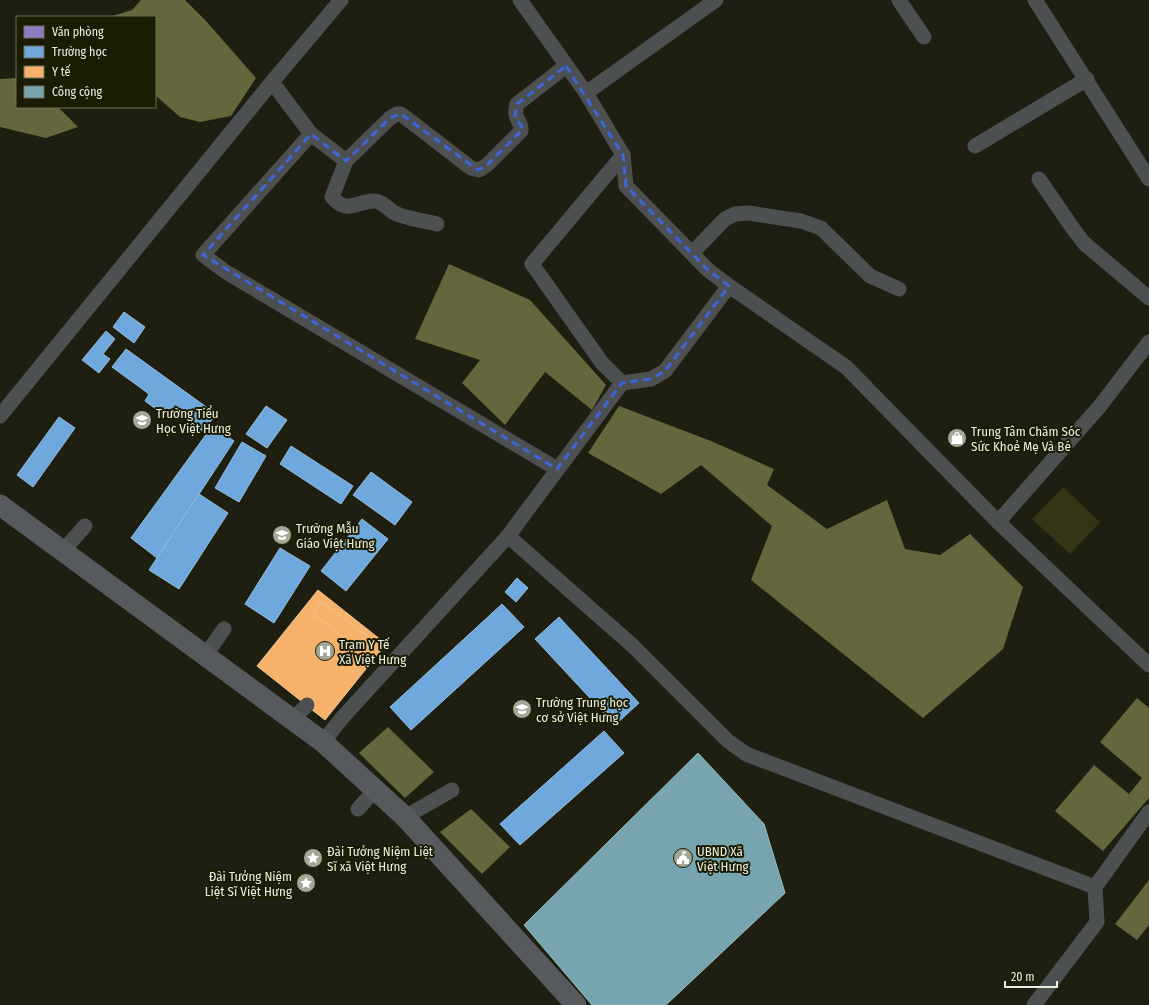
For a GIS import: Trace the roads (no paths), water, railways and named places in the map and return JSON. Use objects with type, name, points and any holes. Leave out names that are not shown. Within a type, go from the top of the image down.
[{"type":"main road","points":[[0,505],[62,552],[323,742],[405,816],[552,969],[576,1005]]},
{"type":"street","points":[[0,416],[272,82],[342,0]]},
{"type":"street","points":[[520,0],[586,93],[623,155],[626,186],[708,270],[846,367],[998,522],[1149,665]]},
{"type":"street","points":[[586,93],[716,0]]},
{"type":"street","points":[[899,0],[924,36]]},
{"type":"street","points":[[1035,0],[1149,179]]},
{"type":"street","points":[[437,224],[394,213],[386,206],[375,201],[348,207],[338,204],[332,197],[346,161],[390,118],[397,114],[401,114],[471,168],[479,170],[487,165],[521,131],[521,126],[515,116],[517,104],[566,66]]},
{"type":"street","points":[[975,146],[1087,80]]},
{"type":"street","points":[[272,82],[311,134],[346,161]]},
{"type":"street","points":[[311,134],[203,255],[226,272],[557,469]]},
{"type":"street","points":[[622,383],[602,363],[532,264],[623,155]]},
{"type":"street","points":[[1039,179],[1084,243],[1149,298]]},
{"type":"street","points":[[692,253],[725,219],[735,214],[748,213],[801,221],[821,228],[870,276],[899,289]]},
{"type":"street","points":[[323,742],[342,718],[508,536],[622,383],[651,379],[665,371],[729,286]]},
{"type":"street","points":[[998,522],[1100,406],[1149,342]]},
{"type":"street","points":[[62,552],[85,526]]},
{"type":"street","points":[[508,536],[633,646],[728,741],[746,754],[1095,887]]},
{"type":"street","points":[[205,656],[224,629]]},
{"type":"street","points":[[292,720],[307,705]]},
{"type":"street","points":[[358,809],[375,790]]},
{"type":"street","points":[[405,816],[452,790]]},
{"type":"street","points":[[1034,1005],[1097,922],[1095,887],[1149,812]]},
{"type":"place","name":"Trường Tiểu Học Việt Hưng","points":[[142,420]]},
{"type":"place","name":"Trung Tâm Chăm Sóc Sức Khoẻ Mẹ Và Bé","points":[[957,438]]},
{"type":"place","name":"Trường Mẫu Giáo Việt Hưng","points":[[282,535]]},
{"type":"place","name":"Trạm Y Tế Xã Việt Hưng","points":[[325,651]]},
{"type":"place","name":"Trường Trung học cơ sở Việt Hưng","points":[[522,709]]},
{"type":"place","name":"Đài Tưởng Niệm Liệt Sĩ xã Việt Hưng","points":[[313,858]]},
{"type":"place","name":"UBND Xã Việt Hưng","points":[[683,858]]},
{"type":"place","name":"Đài Tưởng Niệm Liệt Sĩ Việt Hưng","points":[[306,883]]}]
